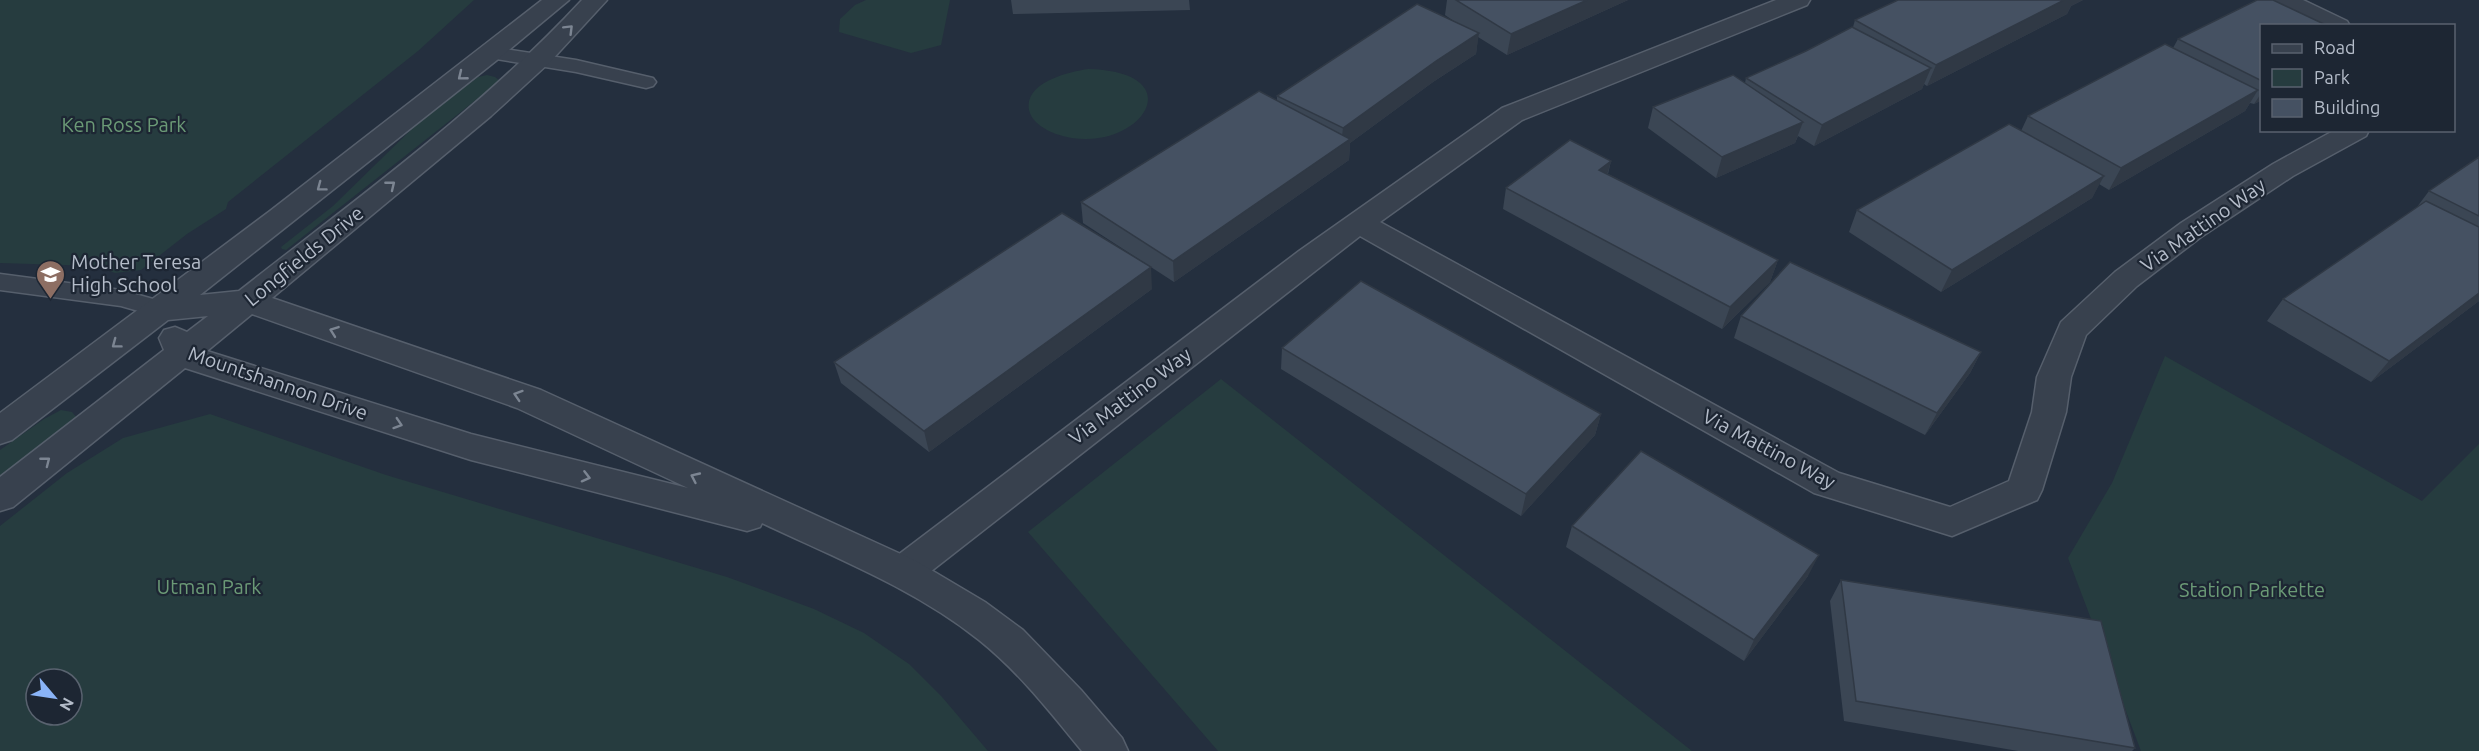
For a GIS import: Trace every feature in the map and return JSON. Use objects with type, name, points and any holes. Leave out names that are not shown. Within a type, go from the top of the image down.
[{"type":"street","points":[[0,431],[163,310],[556,0]]},
{"type":"street","name":"Longfields Drive","points":[[0,497],[183,355],[452,135],[536,60],[595,0]]},
{"type":"street","name":"Via Mattino Way","points":[[903,572],[1291,273],[1512,114],[1798,0]]},
{"type":"street","points":[[2283,0],[2334,24]]},
{"type":"street","name":"Via Mattino Way","points":[[1359,223],[1827,483],[1952,522],[2024,490],[2049,412],[2054,378],[2072,330],[2126,279],[2191,230],[2283,170],[2352,132]]},
{"type":"street","name":"Mountshannon Drive","points":[[824,537],[471,447],[183,355],[163,310],[248,301],[529,399],[903,572],[949,598],[993,629],[1069,704],[1107,751]]},
{"type":"lane","points":[[491,53],[645,82]]},
{"type":"lane","points":[[0,282],[121,298],[163,310]]},
{"type":"green space","name":"Ken Ross Park","points":[[0,0],[474,0],[418,51],[228,202],[226,209],[187,234],[141,270],[115,273],[96,266],[0,263]]},
{"type":"green space","points":[[866,0],[950,0],[941,45],[911,53],[839,32],[840,19],[855,5]]},
{"type":"green space","points":[[1088,69],[1122,74],[1141,84],[1148,98],[1144,113],[1130,126],[1110,136],[1085,139],[1056,134],[1036,122],[1029,110],[1029,100],[1033,92],[1050,80]]},
{"type":"green space","points":[[487,75],[500,81],[286,250],[282,249],[281,247],[333,206],[418,123],[478,77]]},
{"type":"green space","name":"Station Parkette","points":[[2165,356],[2422,501],[2479,444],[2479,751],[2141,751],[2068,558],[2112,483]]},
{"type":"green space","points":[[1221,379],[1692,751],[1218,751],[1028,532]]},
{"type":"green space","points":[[61,410],[72,412],[77,418],[0,479],[0,450]]},
{"type":"green space","name":"Utman Park","points":[[210,414],[386,475],[727,577],[814,609],[864,633],[909,664],[942,697],[988,751],[0,751],[0,526],[67,473],[123,438]]},
{"type":"building","points":[[1456,0],[1587,0],[1511,34]]},
{"type":"building","points":[[1898,0],[2064,0],[1936,65],[1855,20]]},
{"type":"building","points":[[2257,0],[2273,0],[2324,24],[2260,24],[2260,80],[2178,39]]},
{"type":"building","points":[[1417,4],[1479,33],[1343,128],[1277,96]]},
{"type":"building","points":[[1852,27],[1931,68],[1822,125],[1746,78],[1806,51]]},
{"type":"building","points":[[2165,44],[2258,90],[2121,168],[2028,116]]},
{"type":"building","points":[[1733,75],[1803,122],[1722,157],[1653,107]]},
{"type":"building","points":[[1259,91],[1350,139],[1173,261],[1081,202]]},
{"type":"building","points":[[2009,124],[2104,176],[1952,270],[1857,210]]},
{"type":"building","points":[[1570,140],[1611,161],[1599,170],[1778,260],[1730,307],[1506,188]]},
{"type":"building","points":[[2479,157],[2479,216],[2429,191]]},
{"type":"building","points":[[2426,201],[2479,227],[2479,293],[2389,361],[2283,299]]},
{"type":"building","points":[[1062,213],[1151,267],[924,431],[834,362]]},
{"type":"building","points":[[1790,262],[1981,352],[1937,413],[1741,316]]},
{"type":"building","points":[[1361,281],[1601,414],[1526,494],[1282,348]]},
{"type":"building","points":[[1641,451],[1819,555],[1754,640],[1572,526]]},
{"type":"building","points":[[1841,580],[2101,621],[2135,748],[1856,701]]},
{"type":"place","name":"Mother Teresa High School","points":[[50,300]]}]
